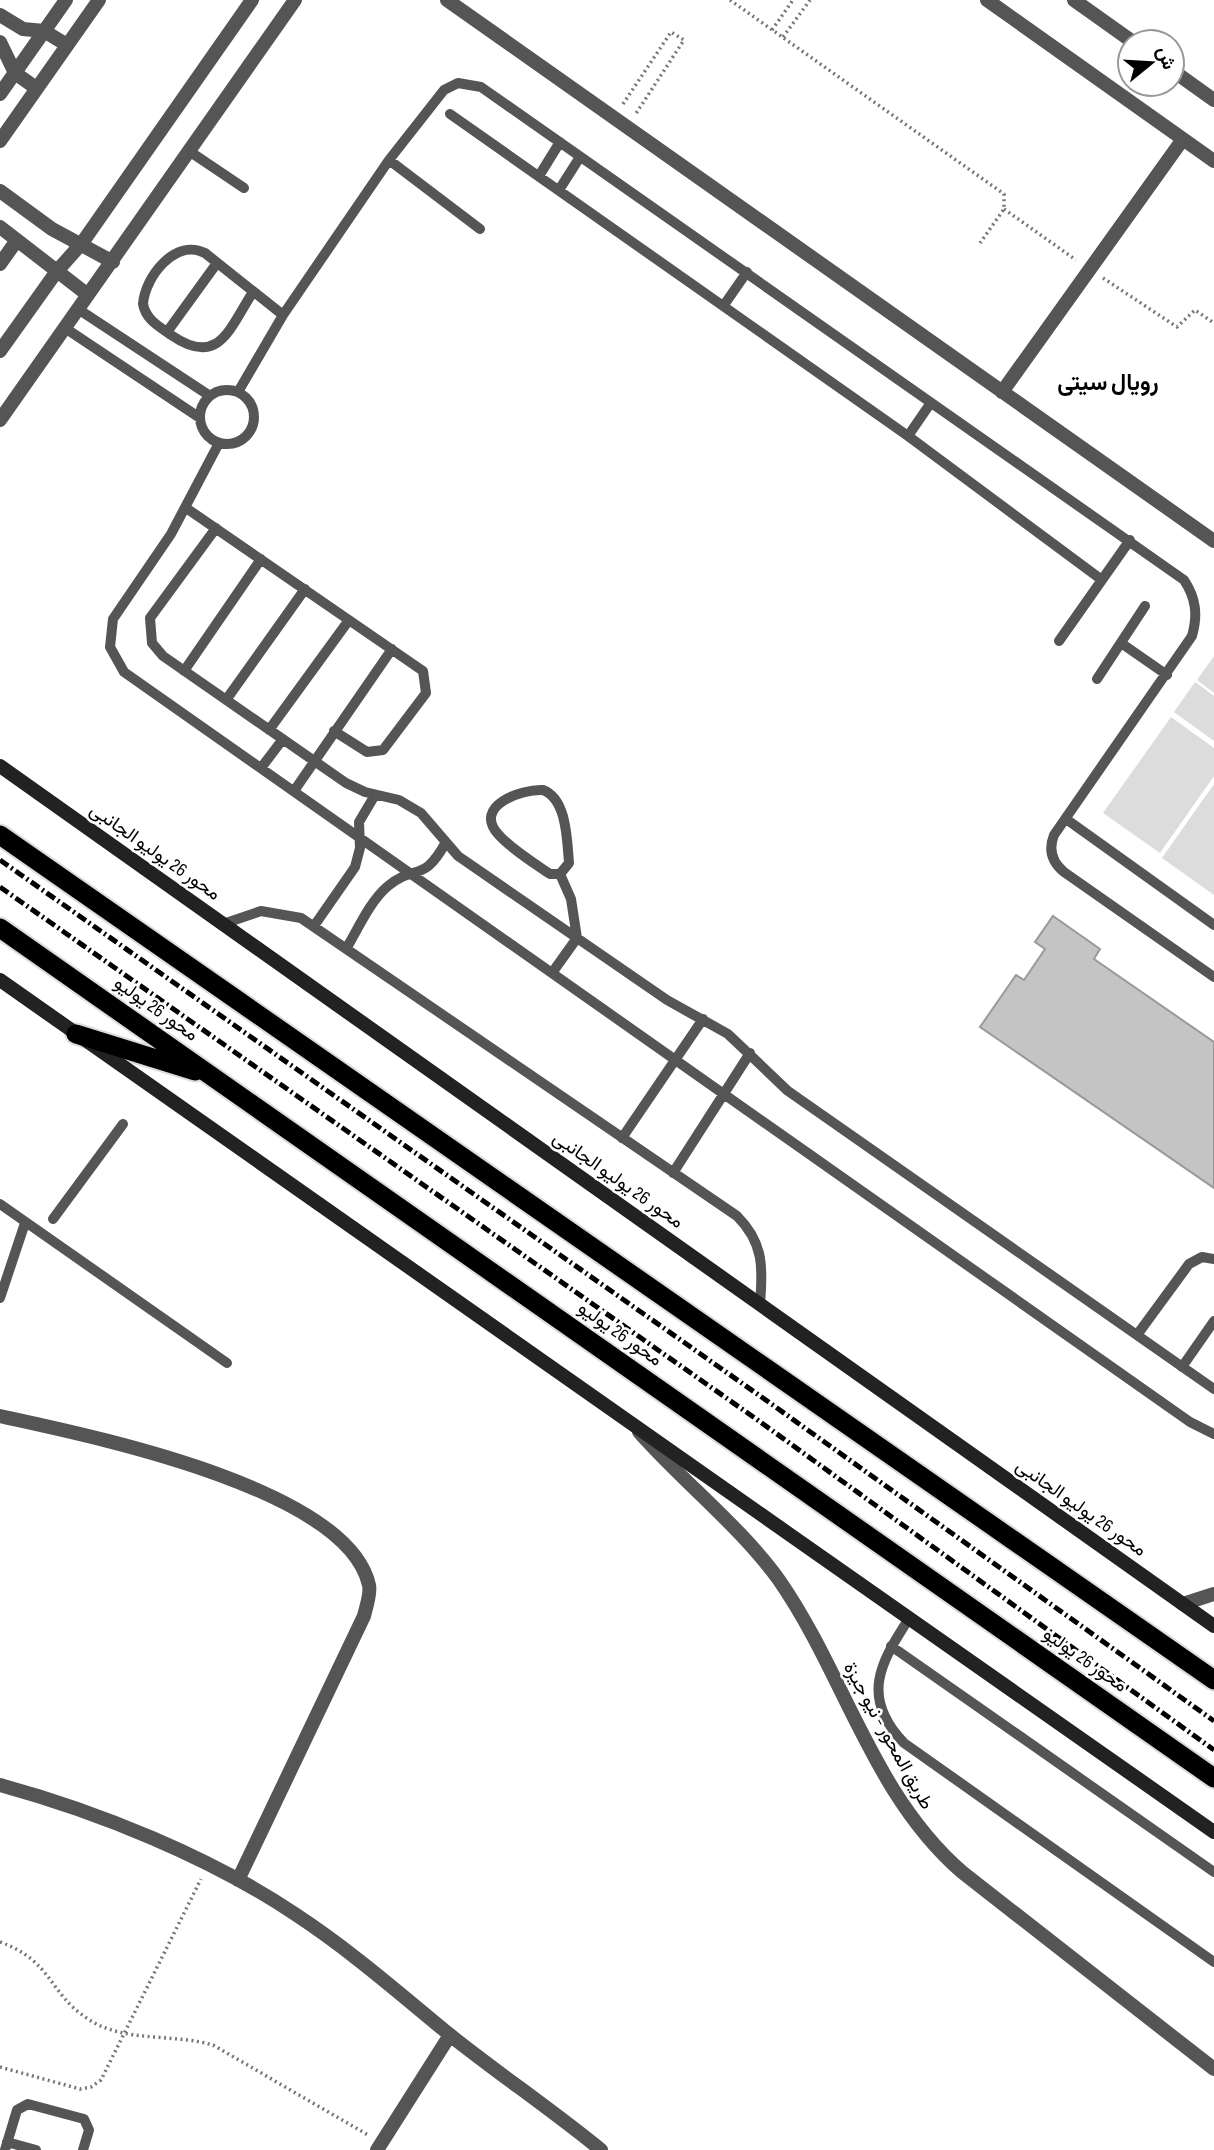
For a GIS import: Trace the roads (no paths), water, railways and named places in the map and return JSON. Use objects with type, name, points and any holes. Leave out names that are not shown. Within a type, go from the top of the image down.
[{"type":"highway","points":[[0,835],[1214,1680]]},
{"type":"highway","name":"محور 26 يوليو","points":[[0,928],[1214,1778]]},
{"type":"highway","points":[[76,1034],[213,1076]]},
{"type":"main road","name":"محور 26 يوليو الجانبى","points":[[0,765],[1214,1626]]},
{"type":"main road","points":[[0,980],[638,1431],[910,1617],[1214,1832]]},
{"type":"street","points":[[0,94],[66,0]]},
{"type":"street","points":[[0,141],[99,0]]},
{"type":"street","points":[[0,351],[57,271],[82,243],[252,0]]},
{"type":"street","points":[[0,420],[295,0]]},
{"type":"street","points":[[447,0],[1214,541]]},
{"type":"street","points":[[987,0],[1214,161]]},
{"type":"street","points":[[1073,0],[1116,30]]},
{"type":"street","points":[[0,15],[23,29],[44,31],[67,45]]},
{"type":"street","points":[[0,42],[15,73],[36,88]]},
{"type":"street","points":[[1186,80],[1214,100]]},
{"type":"street","points":[[1002,392],[1183,139]]},
{"type":"street","points":[[0,191],[52,229],[113,262]]},
{"type":"street","points":[[0,227],[89,295]]},
{"type":"street","points":[[0,264],[17,240]]},
{"type":"street","points":[[0,1416],[136,1448],[225,1478],[310,1517],[340,1538],[357,1557],[370,1587],[364,1616],[238,1880]]},
{"type":"street","name":"طريق المحور - نيو جيزة","points":[[638,1431],[690,1488],[746,1540],[778,1578],[895,1794],[929,1841],[962,1872],[1214,2069]]},
{"type":"street","points":[[1183,1604],[1214,1594]]},
{"type":"street","points":[[0,1785],[117,1825],[238,1880],[335,1941],[585,2145],[601,2150]]},
{"type":"street","points":[[380,2147],[450,2035]]},
{"type":"lane","points":[[238,392],[283,314],[389,160],[444,90],[458,83],[481,87],[747,272],[930,404],[1177,572],[1194,599],[1196,624],[1192,636],[1066,819],[1052,841],[1052,856],[1059,868],[1214,977]]},
{"type":"lane","points":[[450,114],[908,436],[1102,579]]},
{"type":"lane","points":[[539,176],[560,142]]},
{"type":"lane","points":[[189,151],[244,188]]},
{"type":"lane","points":[[559,190],[580,157]]},
{"type":"lane","points":[[389,160],[480,229]]},
{"type":"lane","points":[[253,292],[223,337],[213,346],[192,348],[148,317],[143,304],[146,290],[167,259],[178,251],[191,248],[217,263],[283,314]]},
{"type":"lane","points":[[167,332],[217,263]]},
{"type":"lane","points":[[724,305],[747,272]]},
{"type":"lane","points":[[78,309],[210,396]]},
{"type":"lane","points":[[65,328],[200,418]]},
{"type":"lane","points":[[223,390],[238,392],[250,403],[254,418],[252,426],[235,442],[219,443],[205,433],[200,418],[204,402],[223,390]]},
{"type":"lane","points":[[908,436],[930,404]]},
{"type":"lane","points":[[219,443],[186,508],[117,611],[110,628],[110,647],[124,672],[1190,1422],[1214,1434]]},
{"type":"lane","points":[[186,508],[423,671],[427,685],[422,699],[387,747],[378,752],[362,750],[334,731]]},
{"type":"lane","points":[[216,528],[150,618],[152,643],[163,656],[355,789],[399,800],[421,813],[466,862],[667,1000],[728,1034],[788,1091],[1214,1389]]},
{"type":"lane","points":[[1059,641],[1130,540]]},
{"type":"lane","points":[[184,671],[261,559]]},
{"type":"lane","points":[[226,700],[305,589]]},
{"type":"lane","points":[[1097,679],[1145,606]]},
{"type":"lane","points":[[269,730],[349,620]]},
{"type":"lane","points":[[1121,643],[1167,675]]},
{"type":"lane","points":[[294,791],[392,649]]},
{"type":"lane","points":[[261,768],[282,739]]},
{"type":"lane","points":[[537,790],[548,792],[557,800],[568,858],[567,867],[560,874],[546,871],[497,834],[492,817],[500,801],[537,790]]},
{"type":"lane","points":[[314,926],[355,867],[361,815],[375,795]]},
{"type":"lane","points":[[1066,819],[1214,925]]},
{"type":"lane","points":[[346,949],[383,891],[397,880],[433,865],[446,842]]},
{"type":"lane","points":[[552,972],[577,938],[571,899],[560,874]]},
{"type":"lane","points":[[223,924],[248,913],[275,911],[301,918],[737,1216],[754,1235],[762,1259],[760,1304]]},
{"type":"lane","points":[[622,1138],[703,1019]]},
{"type":"lane","points":[[673,1173],[750,1053]]},
{"type":"lane","points":[[53,1219],[123,1124]]},
{"type":"lane","points":[[0,1204],[227,1363]]},
{"type":"lane","points":[[0,1298],[8,1283],[25,1223]]},
{"type":"lane","points":[[1137,1335],[1189,1264],[1202,1257],[1214,1259]]},
{"type":"lane","points":[[1182,1367],[1214,1321]]},
{"type":"lane","points":[[910,1617],[891,1646],[880,1670],[878,1697],[887,1722],[904,1743],[1214,1962]]},
{"type":"lane","points":[[891,1646],[1214,1872]]},
{"type":"lane","points":[[36,2150],[6,2146],[17,2110],[28,2104],[84,2119],[89,2130],[83,2150]]},
{"type":"railway","points":[[0,860],[770,1403],[1214,1721]]},
{"type":"railway","points":[[0,887],[759,1421],[1214,1750]]},
{"type":"district","name":"رويال سيتى","points":[[1108,383]]}]
